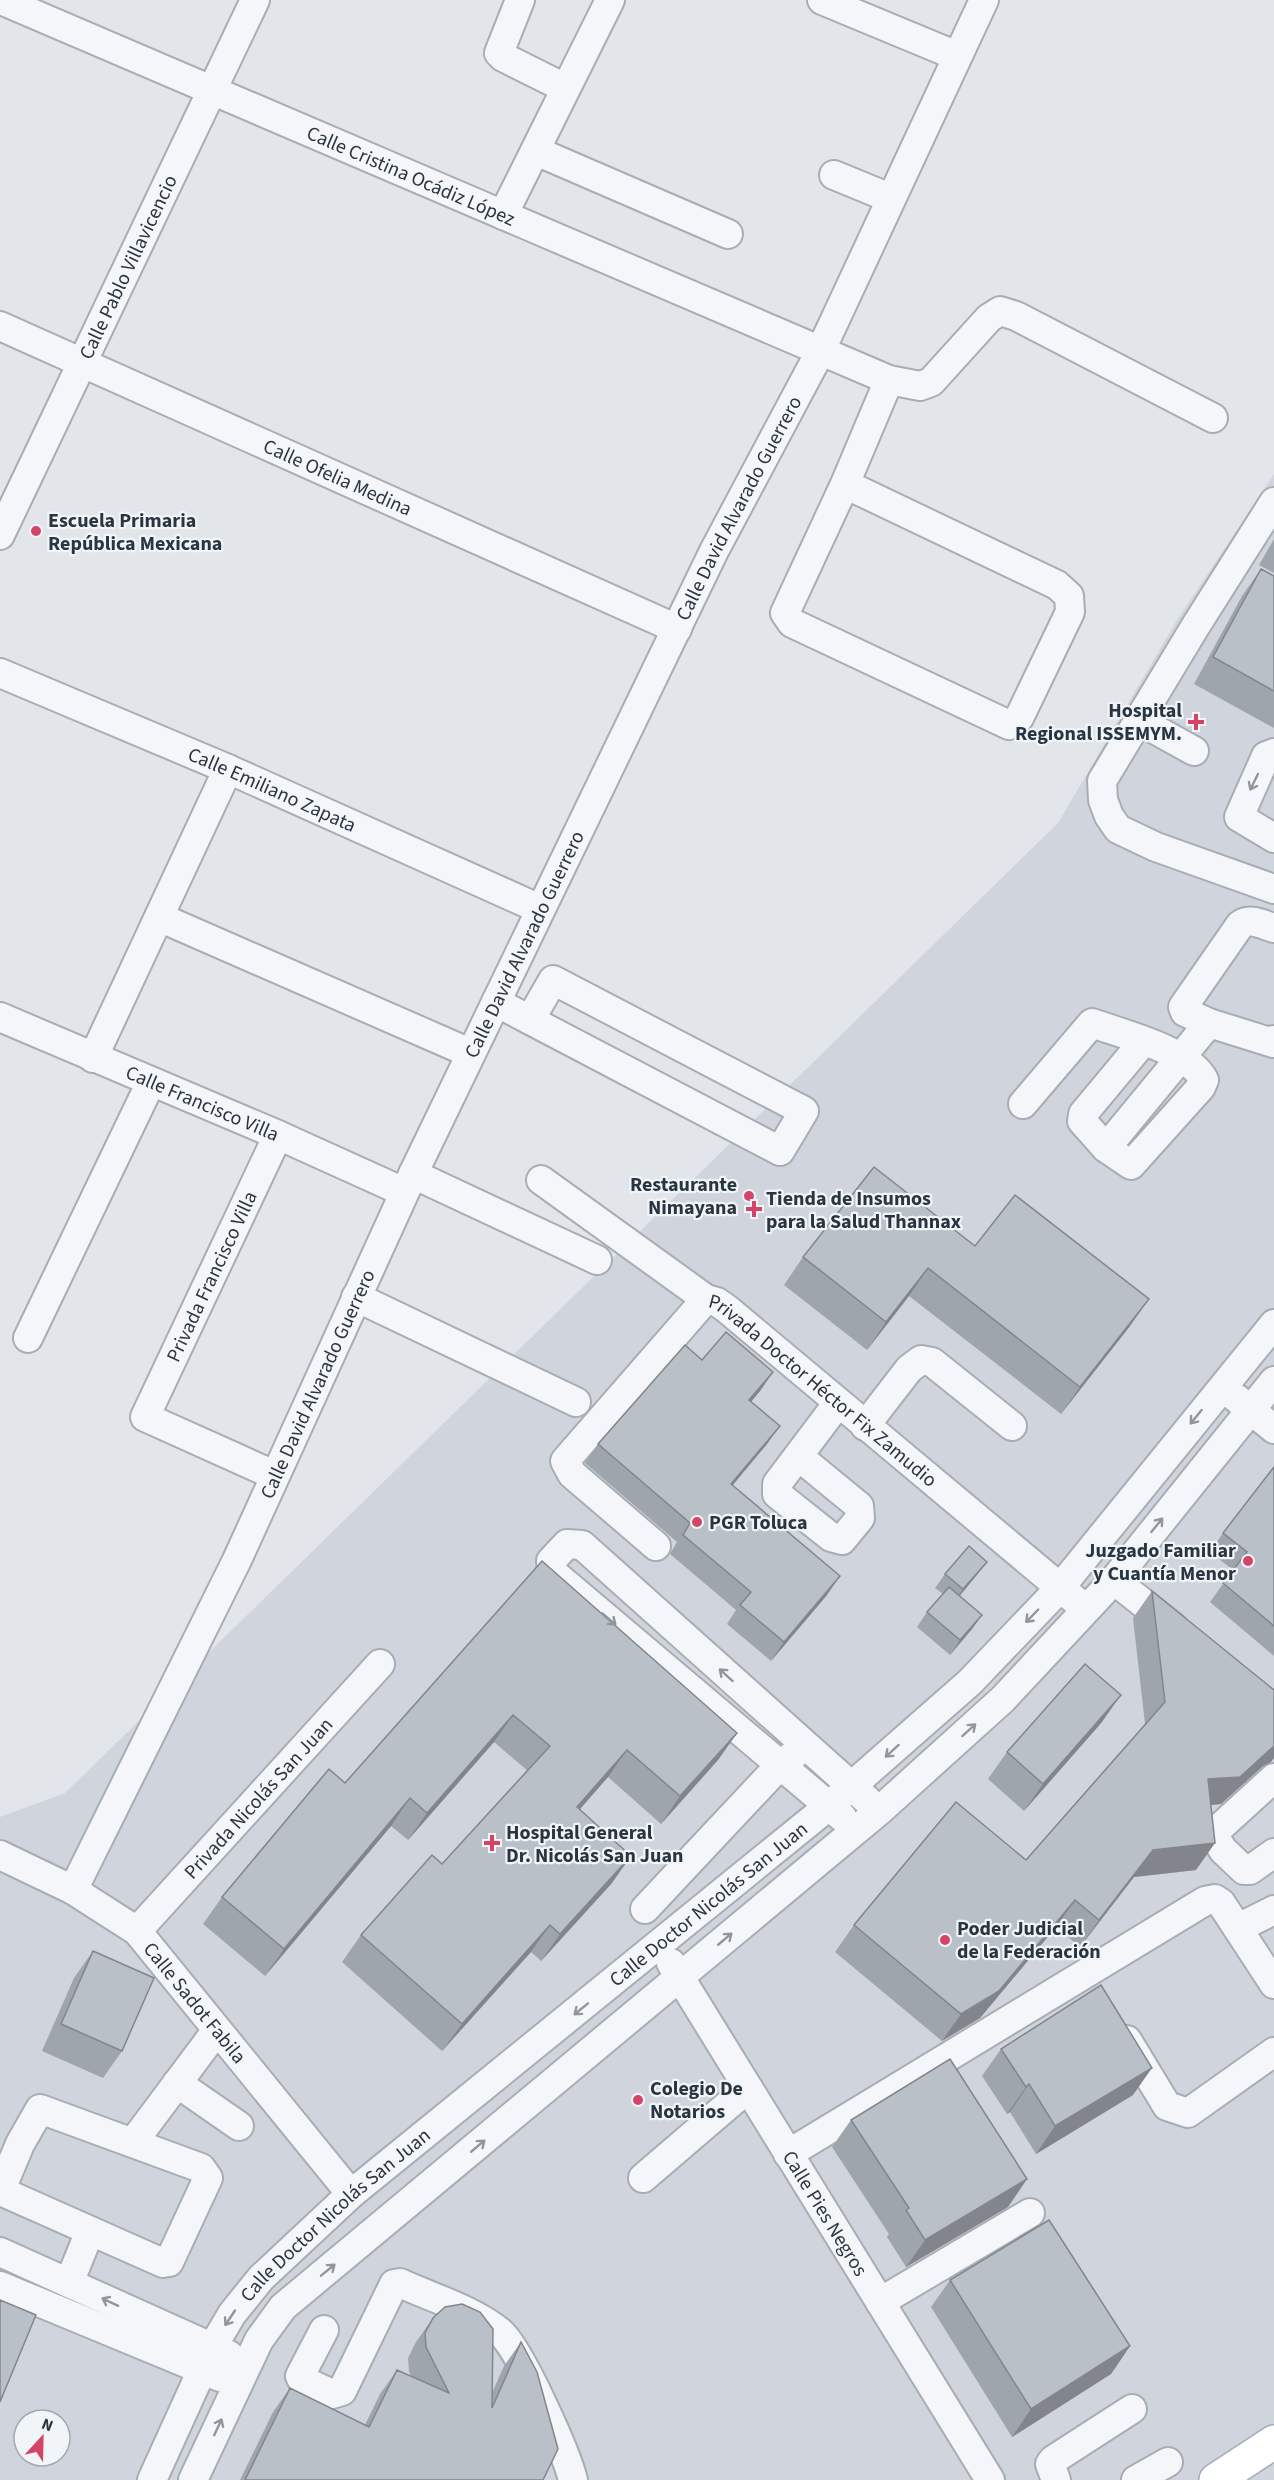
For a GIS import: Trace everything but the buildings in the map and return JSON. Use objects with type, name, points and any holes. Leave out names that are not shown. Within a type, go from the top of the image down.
[{"type":"main road","points":[[1216,2480],[1274,2442]]},
{"type":"street","name":"Calle Cristina Ocádiz López","points":[[1,0],[889,380],[920,386],[931,382],[989,318],[1000,311],[1016,315],[1213,418]]},
{"type":"street","name":"Calle Pablo Villavicencio","points":[[0,535],[255,0]]},
{"type":"street","points":[[520,0],[499,53],[565,88]]},
{"type":"street","points":[[503,215],[610,0]]},
{"type":"street","points":[[822,0],[957,56]]},
{"type":"street","name":"Calle David Alvarado Guerrero","points":[[73,1890],[237,1560],[408,1183],[470,1053],[714,551],[820,352],[984,0]]},
{"type":"street","points":[[536,151],[728,234]]},
{"type":"street","points":[[834,175],[890,198]]},
{"type":"street","name":"Calle Ofelia Medina","points":[[0,326],[677,629]]},
{"type":"street","points":[[845,484],[1056,585],[1069,597],[1070,612],[1018,718],[1009,725],[792,623],[785,613],[789,600],[845,484],[889,380]]},
{"type":"street","points":[[1274,502],[1102,781],[1103,800],[1109,816],[1118,829],[1156,847],[1274,889]]},
{"type":"street","name":"Calle Emiliano Zapata","points":[[0,673],[228,769],[540,909]]},
{"type":"street","points":[[1138,720],[1194,751]]},
{"type":"street","points":[[1272,833],[1239,817],[1266,756],[1274,753]]},
{"type":"street","points":[[93,1058],[228,769]]},
{"type":"street","points":[[159,917],[470,1053]]},
{"type":"street","points":[[1273,1042],[1209,1023],[1185,1012],[1183,1007],[1240,925],[1245,921],[1251,921],[1274,928]]},
{"type":"street","points":[[496,1002],[530,1020],[780,1150],[804,1111],[553,980],[530,1020]]},
{"type":"street","name":"Calle Francisco Villa","points":[[0,1017],[278,1135],[408,1183],[597,1260]]},
{"type":"street","points":[[1023,1104],[1092,1023],[1143,1042],[1181,1057],[1201,1074],[1204,1080],[1201,1087],[1131,1166],[1125,1164],[1106,1148],[1082,1121],[1083,1114],[1143,1042]]},
{"type":"street","points":[[1181,1057],[1209,1023]]},
{"type":"street","points":[[28,1338],[151,1082]]},
{"type":"street","name":"Privada Francisco Villa","points":[[274,1475],[146,1417],[278,1135]]},
{"type":"street","points":[[541,1180],[706,1299]]},
{"type":"street","points":[[356,1297],[576,1402]]},
{"type":"street","name":"Privada Doctor Héctor Fix Zamudio","points":[[656,1546],[573,1474],[565,1461],[706,1299],[717,1302],[1059,1589],[1088,1610]]},
{"type":"street","name":"Calle Doctor Nicolás San Juan","points":[[152,2480],[207,2358],[232,2314],[261,2278],[351,2194],[659,1946],[853,1786],[970,1682],[1059,1589],[1221,1385],[1274,1324]]},
{"type":"street","points":[[865,1426],[909,1369],[921,1360],[933,1362],[1012,1426]]},
{"type":"street","name":"Calle Doctor Nicolás San Juan","points":[[193,2480],[260,2340],[283,2307],[879,1811],[1003,1699],[1088,1610],[1274,1381]]},
{"type":"street","points":[[1221,1385],[1274,1429]]},
{"type":"street","points":[[798,1456],[838,1403]]},
{"type":"street","points":[[856,1830],[830,1805],[552,1572],[551,1561],[567,1544],[582,1545],[879,1811]]},
{"type":"street","points":[[1113,1580],[1195,1645]]},
{"type":"street","name":"Privada Nicolás San Juan","points":[[137,1931],[380,1664]]},
{"type":"street","points":[[738,1727],[758,1704]]},
{"type":"street","points":[[645,1909],[781,1764],[806,1746]]},
{"type":"street","points":[[1274,1778],[1217,1830],[1215,1837],[1223,1851],[1244,1870],[1250,1870],[1274,1853]]},
{"type":"street","name":"Calle Sadot Fabila","points":[[0,1855],[73,1890],[137,1931],[351,2194]]},
{"type":"street","points":[[687,1865],[721,1895]]},
{"type":"street","points":[[788,2154],[1099,1993],[1205,1901],[1215,1899],[1262,1922],[1274,1984]]},
{"type":"street","name":"Calle Pies Negros","points":[[659,1946],[681,1977],[990,2480]]},
{"type":"street","points":[[1099,1993],[1167,2106],[1178,2112],[1188,2113],[1274,2052]]},
{"type":"street","points":[[134,2141],[217,2030]]},
{"type":"street","points":[[177,2083],[239,2126]]},
{"type":"street","points":[[643,2178],[748,2088]]},
{"type":"street","points":[[40,2109],[134,2141],[201,2168],[208,2178],[172,2259],[164,2263],[3,2192],[2,2187],[20,2144],[40,2109]]},
{"type":"street","points":[[880,2302],[1030,2212]]},
{"type":"street","points":[[69,2283],[90,2231]]},
{"type":"street","points":[[0,2252],[69,2283],[160,2338]]},
{"type":"street","points":[[324,2330],[300,2371],[302,2380],[332,2394],[342,2391],[394,2284],[400,2283],[434,2297],[501,2332],[530,2379],[569,2463],[573,2480]]},
{"type":"street","points":[[0,2286],[160,2338],[243,2374]]},
{"type":"street","points":[[283,2307],[362,2350]]},
{"type":"street","points":[[1056,2480],[1050,2464],[1053,2460],[1132,2409]]},
{"type":"street","points":[[1136,2480],[1168,2462]]},
{"type":"shaded area","points":[[1274,474],[1274,2480],[0,2480],[0,1817],[65,1793],[1058,823],[1177,620]]},
{"type":"place","name":"Escuela Primaria República Mexicana","points":[[36,531]]},
{"type":"place","name":"Hospital Regional ISSEMYM.","points":[[1196,722]]},
{"type":"place","name":"Restaurante Nimayana","points":[[749,1196]]},
{"type":"place","name":"Tienda de Insumos para la Salud Thannax","points":[[754,1209]]},
{"type":"place","name":"PGR Toluca","points":[[697,1522]]},
{"type":"place","name":"Juzgado Familiar y Cuantía Menor","points":[[1248,1561]]},
{"type":"place","name":"Hospital General Dr. Nicolás San Juan","points":[[492,1843]]},
{"type":"place","name":"Poder Judicial de la Federación","points":[[945,1940]]},
{"type":"place","name":"Colegio De Notarios","points":[[638,2100]]}]
